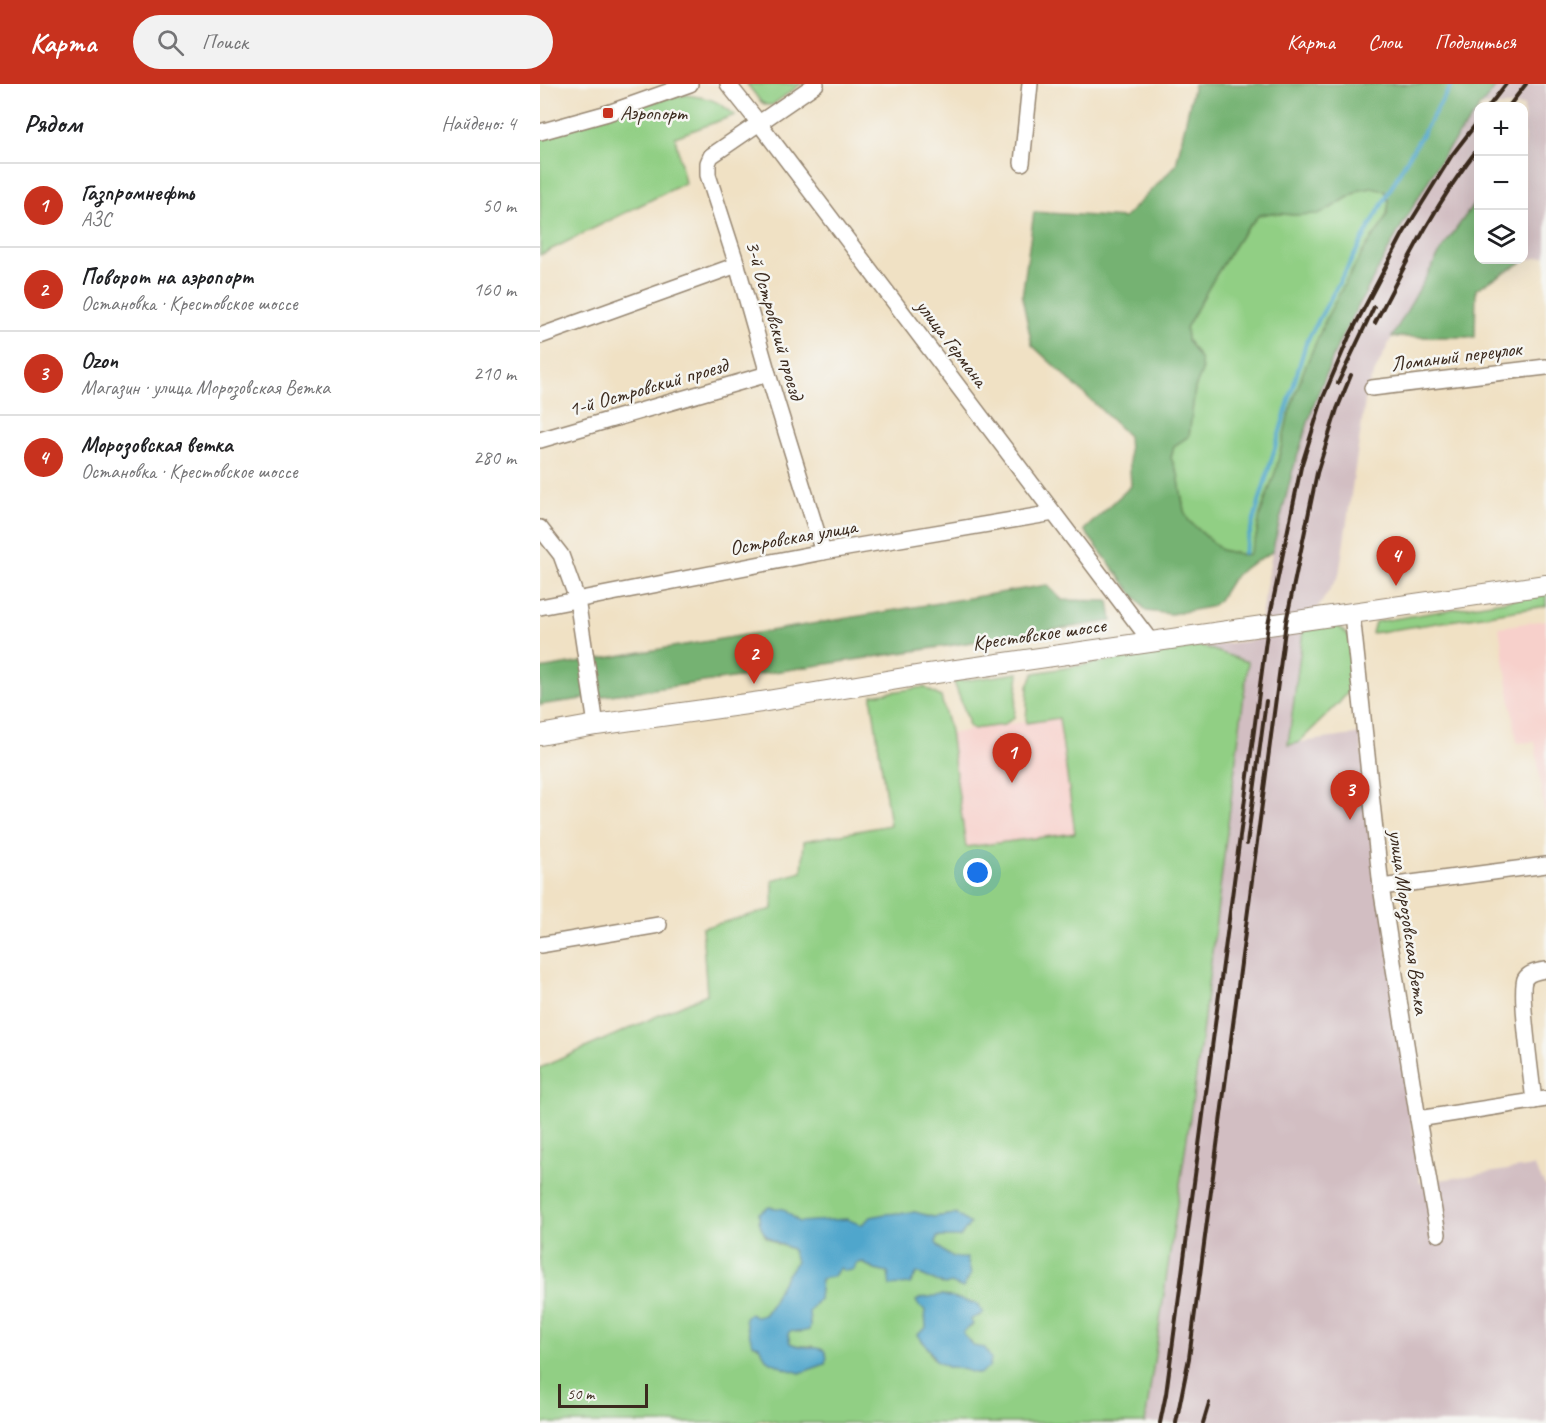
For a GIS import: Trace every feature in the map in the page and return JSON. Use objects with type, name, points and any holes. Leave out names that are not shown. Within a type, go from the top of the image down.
[{"type":"main road","name":"Крестовское шоссе","points":[[540,735],[922,675],[1546,585]]},
{"type":"street","points":[[540,132],[608,113],[690,84]]},
{"type":"street","name":"улица Германа","points":[[728,84],[1152,643]]},
{"type":"street","points":[[759,123],[816,84]]},
{"type":"street","points":[[1022,163],[1030,84]]},
{"type":"street","name":"3-й Островский проезд","points":[[759,123],[711,156],[708,163],[708,175],[823,552]]},
{"type":"street","points":[[540,336],[737,265]]},
{"type":"street","name":"Ломаный переулок","points":[[1372,388],[1546,367]]},
{"type":"street","name":"1-й Островский проезд","points":[[540,440],[768,374]]},
{"type":"street","name":"Островская улица","points":[[540,607],[823,552],[1054,513]]},
{"type":"street","points":[[540,528],[561,555],[577,599],[596,725]]},
{"type":"street","name":"улица Морозовская Ветка","points":[[1352,614],[1381,887],[1438,1234]]},
{"type":"street","points":[[1381,887],[1546,865]]},
{"type":"street","points":[[540,945],[659,925]]},
{"type":"street","points":[[1418,1119],[1540,1100],[1524,1004],[1523,982],[1526,976],[1546,970]]},
{"type":"shaded area","points":[[1498,84],[1546,84],[1546,256],[1528,260],[1528,102],[1484,102]]},
{"type":"shaded area","points":[[1474,115],[1474,204],[1442,249],[1392,337],[1367,388],[1339,575],[1303,631],[1288,744],[1360,734],[1420,1183],[1534,1166],[1546,1187],[1546,1423],[1145,1423],[1247,662],[1201,646],[1257,640],[1272,552],[1292,473],[1314,404],[1339,342],[1398,232],[1444,154]]},
{"type":"shaded area","points":[[1546,620],[1546,811],[1544,811],[1535,742],[1517,743],[1499,627]]},
{"type":"shaded area","points":[[1059,717],[1075,833],[966,847],[950,734]]},
{"type":"green space","points":[[747,84],[801,84],[772,105],[766,105]]},
{"type":"green space","points":[[1194,84],[1498,84],[1484,102],[1474,102],[1474,115],[1444,154],[1398,232],[1339,342],[1314,404],[1292,473],[1272,552],[1244,568],[1232,579],[1219,600],[1210,607],[1171,614],[1146,611],[1084,530],[1131,486],[1128,436],[1032,345],[1022,297],[1034,212],[1124,218],[1176,165]],"holes":[[[1372,188],[1385,191],[1389,202],[1382,225],[1367,245],[1344,285],[1304,370],[1289,413],[1276,470],[1260,515],[1256,538],[1249,554],[1243,555],[1221,550],[1189,521],[1184,511],[1178,474],[1171,458],[1174,446],[1189,436],[1195,388],[1202,371],[1200,359],[1187,340],[1186,328],[1242,234],[1259,215],[1318,214],[1360,190]]]},
{"type":"green space","points":[[686,95],[712,100],[735,115],[675,137],[685,183],[540,255],[540,132]]},
{"type":"green space","points":[[1372,188],[1385,191],[1389,202],[1387,214],[1344,285],[1304,370],[1289,413],[1276,470],[1260,515],[1256,538],[1249,554],[1221,550],[1189,521],[1184,511],[1178,474],[1171,458],[1174,446],[1189,436],[1195,388],[1202,371],[1200,359],[1187,340],[1186,328],[1242,234],[1259,215],[1271,213],[1294,215],[1329,209],[1360,190]]},
{"type":"green space","points":[[1474,204],[1474,264],[1519,264],[1476,289],[1475,337],[1392,337],[1442,249]]},
{"type":"green space","points":[[1047,585],[1062,600],[1109,601],[1112,621],[540,705],[540,669]]},
{"type":"green space","points":[[1546,594],[1546,606],[1372,633],[1375,622]]},
{"type":"green space","points":[[1336,624],[1351,638],[1355,683],[1339,703],[1298,743],[1288,745],[1303,631]]},
{"type":"green space","points":[[1201,646],[1248,662],[1201,1042],[1145,1423],[781,1423],[763,1419],[752,1423],[540,1423],[540,1068],[707,994],[702,928],[773,909],[773,880],[802,872],[804,841],[890,825],[872,695],[924,687],[941,697],[950,731],[966,847],[1075,833],[1059,718],[1026,723],[1028,686],[1034,673]],"holes":[[[783,1209],[799,1222],[861,1225],[871,1217],[914,1212],[933,1217],[956,1214],[937,1237],[936,1243],[942,1252],[958,1259],[945,1285],[917,1273],[888,1273],[875,1270],[862,1262],[841,1268],[821,1279],[819,1299],[809,1311],[810,1326],[800,1332],[790,1331],[787,1334],[790,1343],[796,1346],[812,1346],[825,1364],[800,1373],[767,1360],[759,1346],[752,1344],[749,1315],[764,1315],[783,1281],[797,1262],[792,1249],[765,1236],[759,1221]],[[942,1295],[977,1304],[980,1316],[970,1320],[973,1324],[963,1333],[973,1347],[979,1374],[947,1367],[932,1357],[926,1345],[917,1335],[926,1328],[925,1310]]]},
{"type":"green space","points":[[1019,673],[1014,717],[1004,725],[973,729],[968,725],[954,682]]},
{"type":"water","points":[[769,1207],[783,1209],[799,1222],[847,1219],[861,1225],[871,1217],[885,1214],[915,1212],[933,1217],[956,1214],[970,1224],[960,1237],[937,1237],[936,1243],[949,1255],[967,1258],[971,1274],[963,1288],[951,1283],[945,1285],[917,1273],[910,1284],[890,1286],[888,1273],[875,1270],[862,1262],[856,1264],[854,1270],[844,1271],[841,1268],[834,1276],[821,1279],[819,1299],[809,1311],[809,1330],[790,1331],[788,1334],[790,1343],[824,1350],[827,1357],[825,1364],[800,1373],[786,1369],[767,1360],[759,1346],[752,1344],[745,1321],[745,1317],[749,1314],[764,1315],[796,1262],[792,1249],[768,1237],[761,1228],[759,1213]]},
{"type":"water","points":[[942,1295],[977,1304],[983,1313],[970,1320],[973,1324],[963,1333],[973,1346],[985,1348],[991,1359],[989,1367],[979,1374],[947,1367],[936,1361],[917,1335],[926,1328],[925,1310],[916,1301]]},
{"type":"waterway","points":[[1244,553],[1306,343],[1402,168],[1452,84]]},
{"type":"railway","points":[[1492,102],[1506,84]]},
{"type":"railway","points":[[1512,102],[1526,84]]},
{"type":"railway","points":[[1160,1423],[1166,1394],[1268,625],[1301,467],[1322,400],[1349,337],[1403,234],[1452,155],[1474,126]]},
{"type":"railway","points":[[1375,323],[1410,255],[1449,189],[1474,154]]},
{"type":"railway","points":[[1338,383],[1374,307]]},
{"type":"railway","points":[[1176,1423],[1189,1358],[1286,622],[1317,473],[1337,409],[1351,375]]},
{"type":"railway","points":[[1247,844],[1266,701]]},
{"type":"railway","points":[[1203,1423],[1209,1403]]},
{"type":"place","name":"Аэропорт","points":[[608,113]]},
{"type":"place","name":"Морозовская ветка","points":[[1396,586]]},
{"type":"place","name":"Поворот на аэропорт","points":[[754,684]]},
{"type":"place","name":"Газпромнефть","points":[[1012,783]]},
{"type":"place","name":"Ozon","points":[[1350,820]]}]
